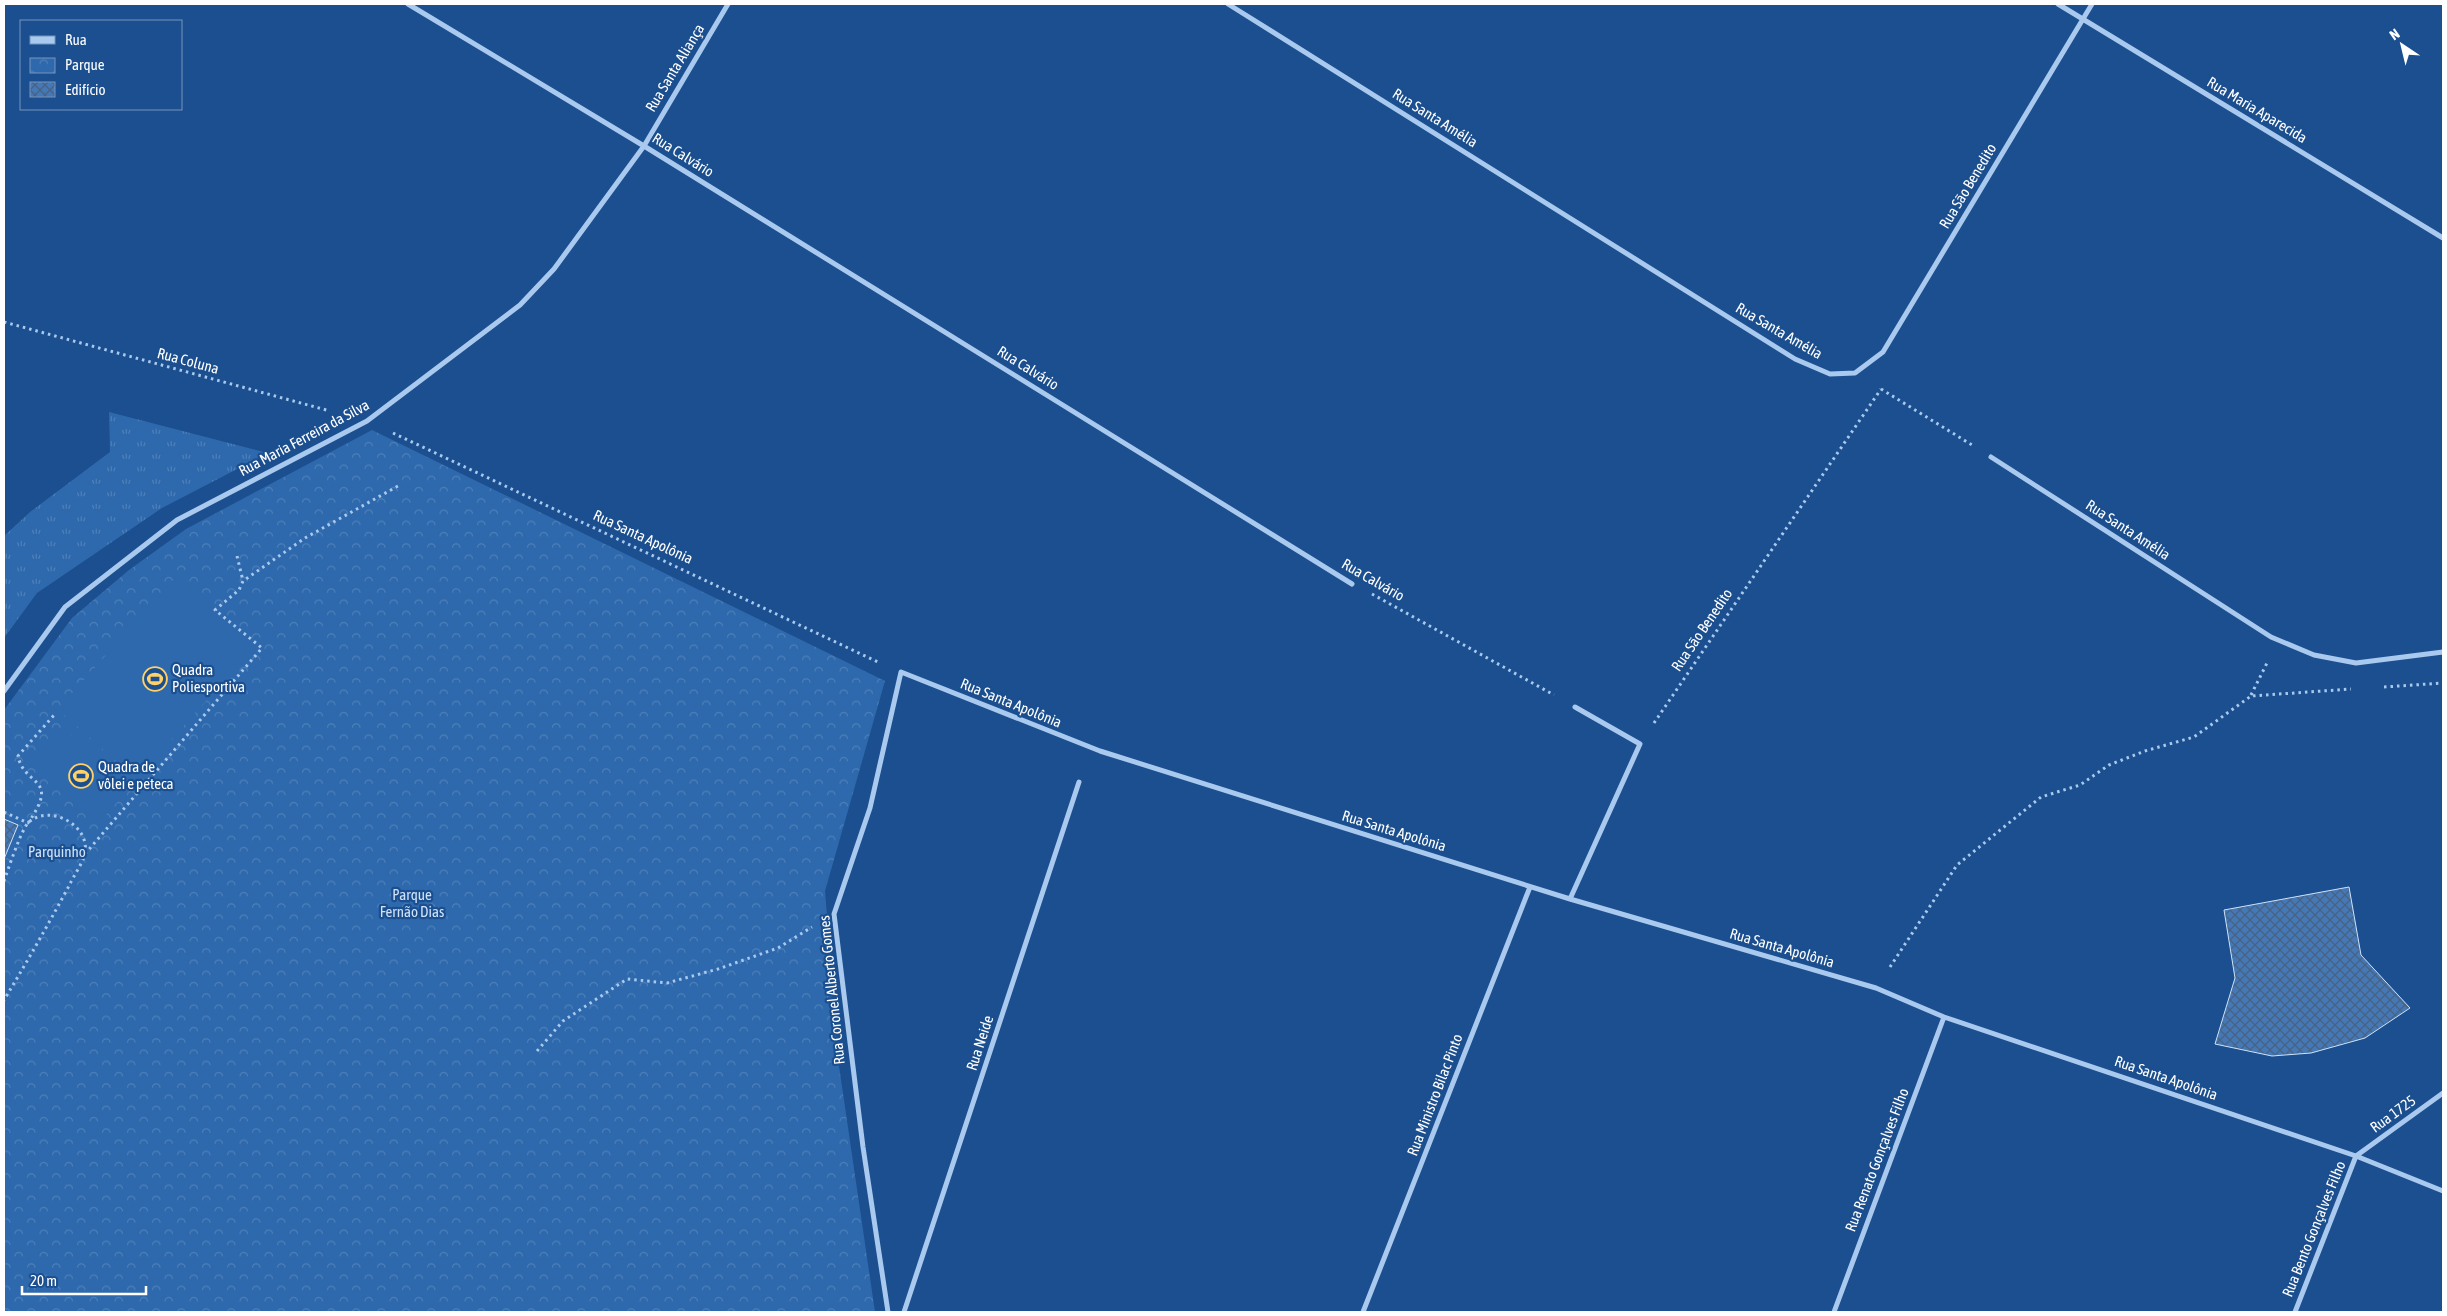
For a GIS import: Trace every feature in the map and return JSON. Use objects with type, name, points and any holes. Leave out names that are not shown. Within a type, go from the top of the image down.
[{"type":"street","name":"Rua Calvário","points":[[408,4],[644,146],[1352,584]]},
{"type":"street","name":"Rua Santa Aliança","points":[[644,146],[728,4]]},
{"type":"street","name":"Rua Santa Amélia","points":[[1228,4],[1795,359],[1830,374],[1856,374]]},
{"type":"street","name":"Rua Maria Aparecida","points":[[2058,4],[2443,238]]},
{"type":"street","name":"Rua São Benedito","points":[[1856,374],[1883,352],[2092,4]]},
{"type":"street","name":"Rua Maria Ferreira da Silva","points":[[4,691],[65,607],[177,520],[367,421],[520,305],[554,269],[644,146]]},
{"type":"street","name":"Rua Santa Amélia","points":[[1991,457],[2271,637],[2314,655],[2356,663],[2443,652]]},
{"type":"street","name":"Rua Santa Apolônia","points":[[901,672],[1100,751],[1530,887],[1876,988],[1944,1017],[2356,1156],[2443,1191]]},
{"type":"street","name":"Rua Coronel Alberto Gomes","points":[[888,1312],[863,1147],[834,914],[870,808],[901,672]]},
{"type":"street","points":[[1570,899],[1640,744],[1574,707]]},
{"type":"street","name":"Rua Neide","points":[[904,1312],[1079,782]]},
{"type":"street","name":"Rua Ministro Bilac Pinto","points":[[1363,1312],[1530,887]]},
{"type":"street","name":"Rua Renato Gonçalves Filho","points":[[1834,1312],[1944,1017]]},
{"type":"street","name":"Rua 1725","points":[[2356,1156],[2443,1093]]},
{"type":"street","name":"Rua Bento Gonçalves Filho","points":[[2294,1312],[2356,1156]]},
{"type":"path","name":"Rua Coluna","points":[[4,322],[367,421]]},
{"type":"path","points":[[1856,374],[1991,457]]},
{"type":"path","name":"Rua São Benedito","points":[[1640,744],[1881,389]]},
{"type":"path","name":"Rua Santa Apolônia","points":[[367,421],[901,672]]},
{"type":"path","points":[[4,1000],[62,899],[85,854],[262,648],[215,610],[239,590],[243,581],[305,538],[398,486]]},
{"type":"path","points":[[236,556],[243,581]]},
{"type":"path","name":"Rua Calvário","points":[[1352,584],[1574,707]]},
{"type":"path","points":[[1876,988],[1957,865],[2041,797],[2080,785],[2109,765],[2145,751],[2194,737],[2251,696],[2267,663],[2271,637]]},
{"type":"path","points":[[2376,687],[2443,683]]},
{"type":"path","points":[[2251,696],[2356,689]]},
{"type":"path","points":[[4,881],[28,823],[38,808],[41,795],[40,786],[20,765],[18,756],[54,714]]},
{"type":"path","points":[[4,812],[28,823]]},
{"type":"path","points":[[28,823],[38,816],[48,814],[61,817],[72,825],[80,835],[85,843],[85,854]]},
{"type":"path","points":[[537,1051],[563,1021],[627,979],[667,983],[718,969],[778,948],[834,914]]},
{"type":"green space","points":[[109,412],[268,453],[162,508],[37,593],[4,638],[4,536],[30,512],[110,452]]},
{"type":"green space","name":"Parque Fernão Dias","points":[[372,430],[885,681],[825,891],[839,1066],[875,1312],[4,1312],[4,710],[72,618],[129,570],[186,529]]},
{"type":"green space","name":"Quadra Poliesportiva","points":[[174,579],[252,649],[136,779],[58,709]]},
{"type":"green space","name":"Quadra de vôlei e peteca","points":[[63,728],[130,787],[98,824],[31,765]]},
{"type":"building","points":[[4,819],[18,825],[4,859]]},
{"type":"building","points":[[2349,887],[2361,955],[2410,1008],[2365,1038],[2311,1053],[2272,1056],[2215,1044],[2235,978],[2224,910]]},
{"type":"place","name":"Quadra Poliesportiva","points":[[155,679]]},
{"type":"place","name":"Quadra de vôlei e peteca","points":[[81,776]]},
{"type":"park label","name":"Parquinho","points":[[57,852]]}]
